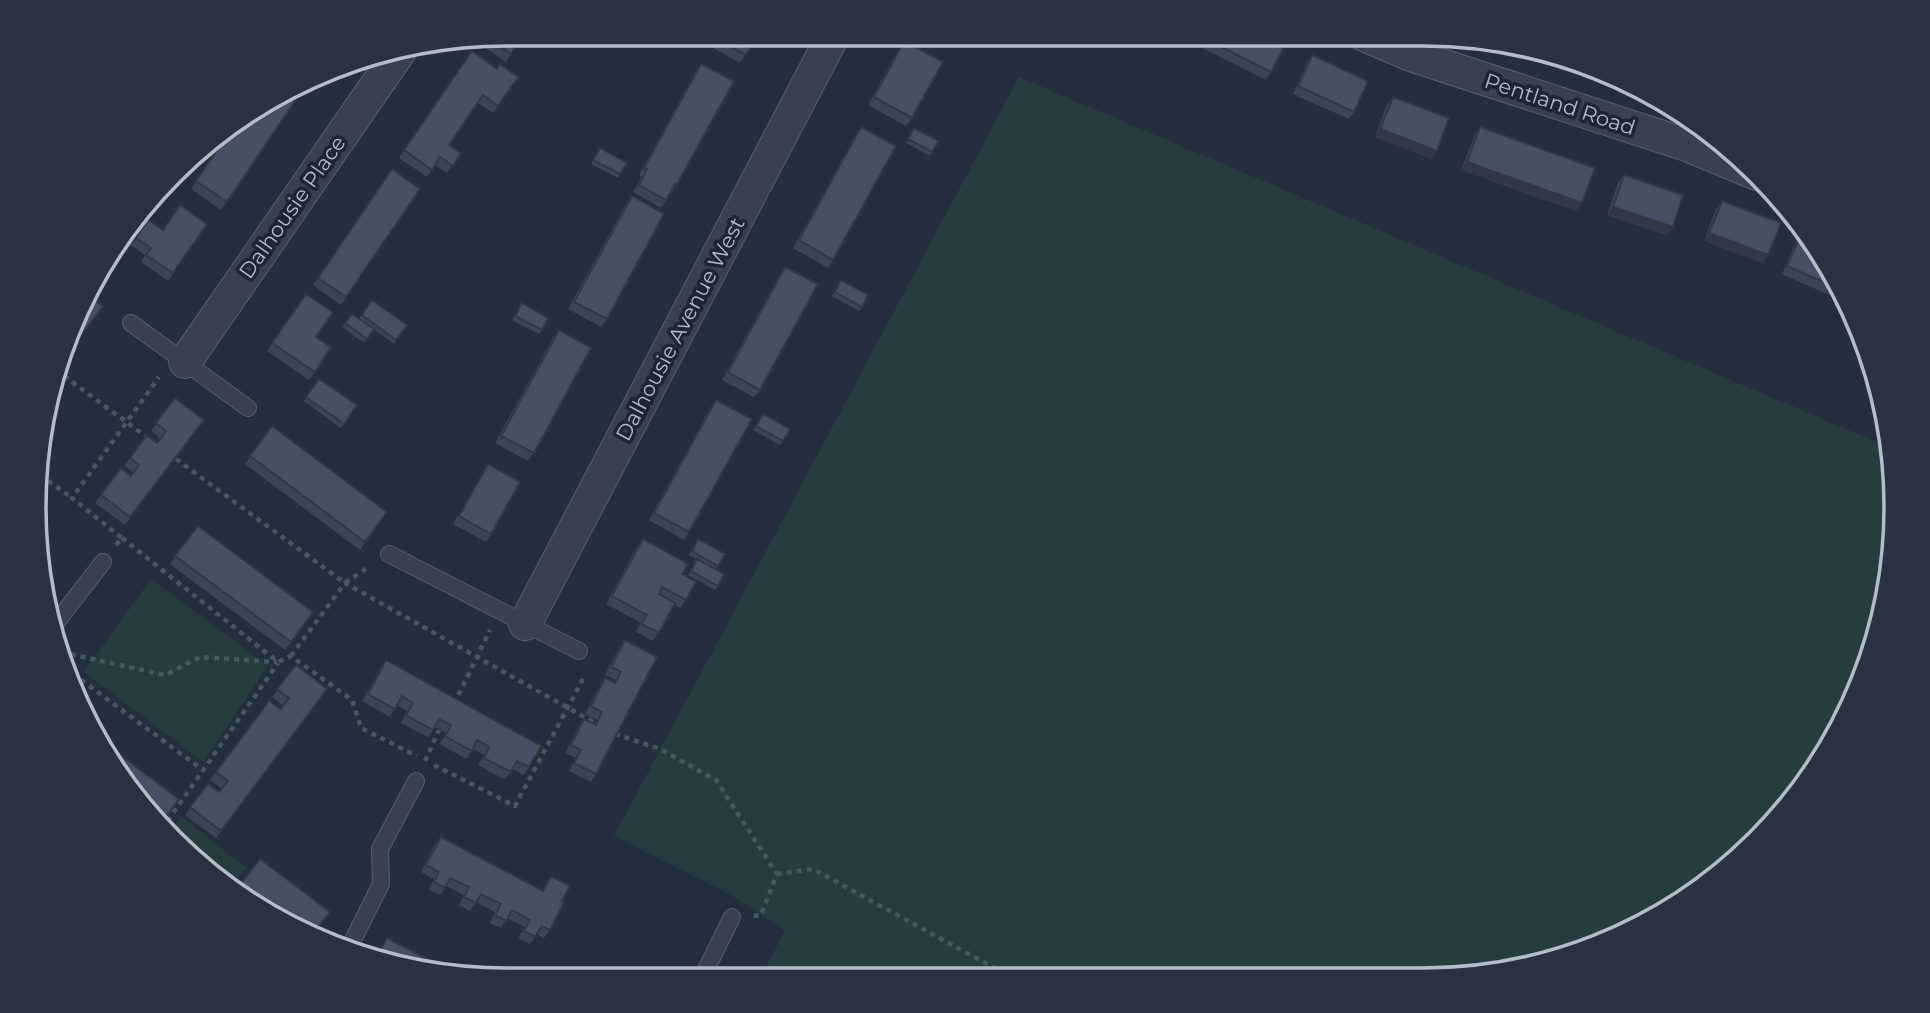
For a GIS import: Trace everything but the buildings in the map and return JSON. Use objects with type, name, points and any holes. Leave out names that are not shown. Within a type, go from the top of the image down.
[{"type":"street","name":"Dalhousie Avenue West","points":[[512,617],[827,46]]},
{"type":"street","name":"Pentland Road","points":[[1390,46],[1687,145],[1730,163]]},
{"type":"street","name":"Dalhousie Place","points":[[180,358],[394,59]]},
{"type":"lane","points":[[131,323],[248,408]]},
{"type":"lane","points":[[389,554],[579,651]]},
{"type":"lane","points":[[59,619],[103,562]]},
{"type":"lane","points":[[353,941],[381,884],[380,849],[416,781]]},
{"type":"lane","points":[[707,968],[732,918]]},
{"type":"path","points":[[72,498],[125,422],[180,358]]},
{"type":"path","points":[[64,376],[156,445]]},
{"type":"path","points":[[176,458],[345,583],[595,723]]},
{"type":"path","points":[[46,479],[278,662]]},
{"type":"path","points":[[103,562],[122,538]]},
{"type":"path","points":[[70,654],[165,675],[200,657],[278,662],[291,656],[345,583],[389,554]]},
{"type":"path","points":[[452,708],[476,658],[512,617]]},
{"type":"path","points":[[291,656],[352,699],[360,728],[514,806],[593,660],[579,651]]},
{"type":"path","points":[[169,819],[278,662]]},
{"type":"path","points":[[79,679],[203,770]]},
{"type":"path","points":[[416,781],[439,730]]},
{"type":"path","points":[[615,734],[660,749],[716,780],[778,874]]},
{"type":"path","points":[[778,874],[813,869],[994,968]]},
{"type":"path","points":[[732,918],[761,915],[778,874]]},
{"type":"green space","points":[[1019,77],[1881,444],[1884,476],[1884,537],[1876,596],[1860,655],[1849,683],[1807,763],[1749,832],[1680,890],[1627,920],[1543,952],[1484,964],[1424,968],[765,968],[785,931],[731,895],[614,836]]},
{"type":"green space","points":[[151,579],[268,666],[203,762],[84,672]]},
{"type":"green space","points":[[181,816],[246,868],[236,880],[174,825]]}]
